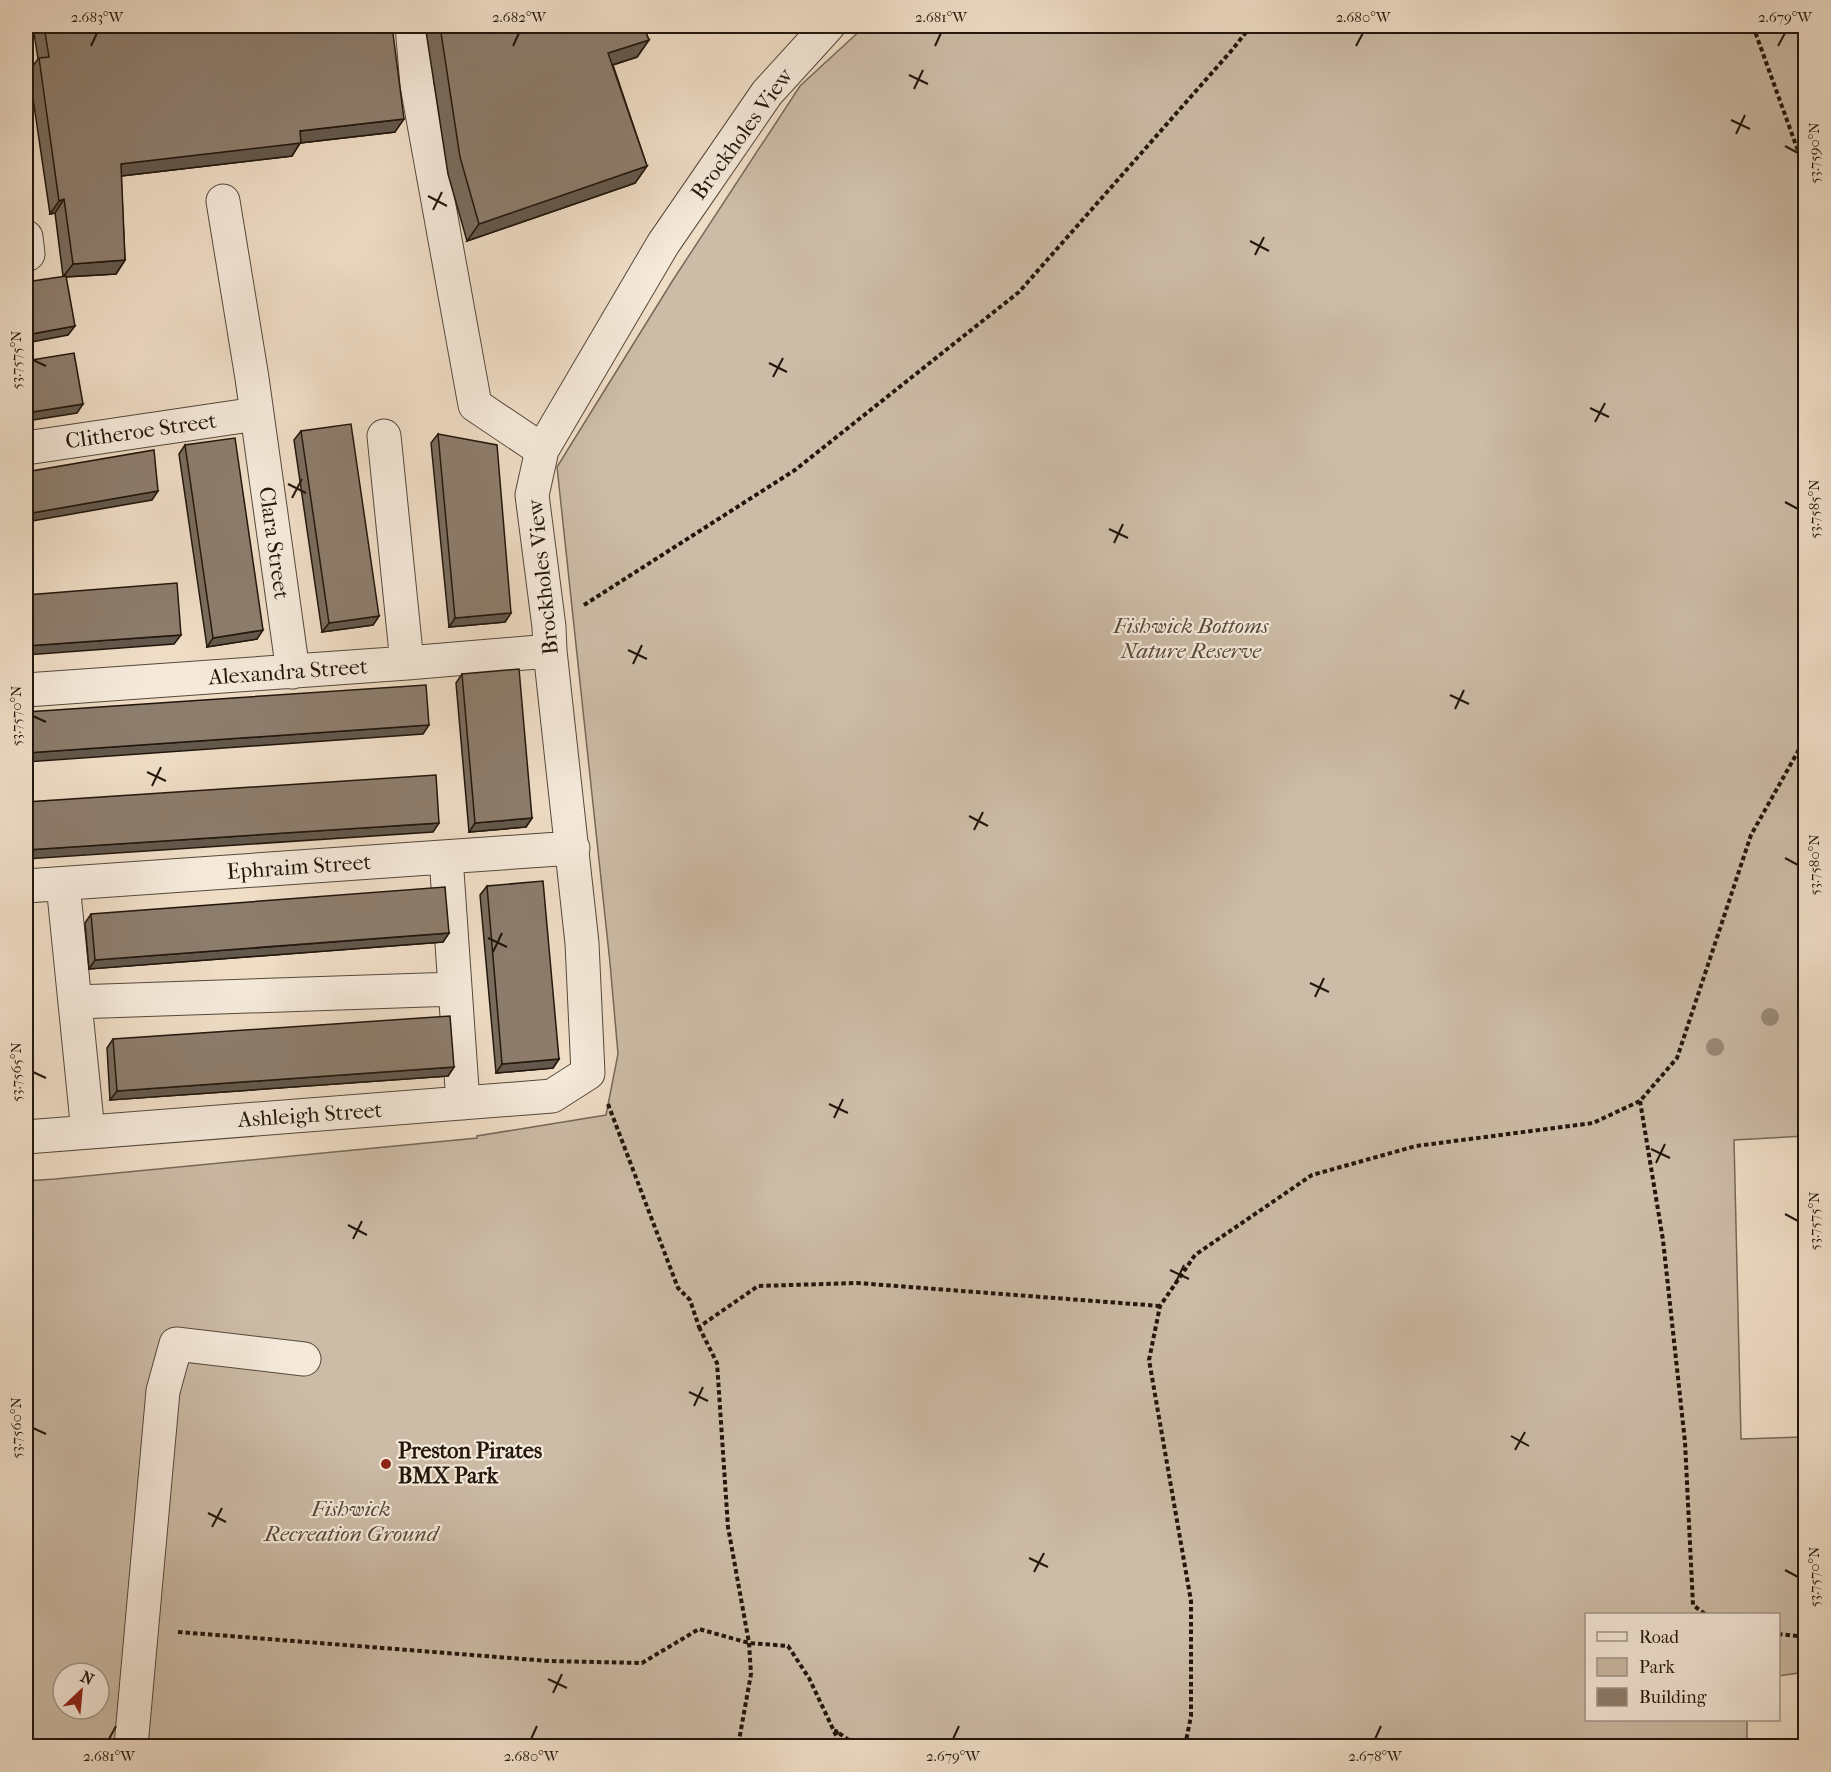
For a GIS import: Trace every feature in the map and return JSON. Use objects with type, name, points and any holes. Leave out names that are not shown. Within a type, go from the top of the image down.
[{"type":"street","points":[[412,26],[417,85],[475,405],[542,450]]},
{"type":"street","name":"Brockholes View","points":[[588,1073],[582,943],[573,848],[532,495],[542,450],[663,244],[767,93],[828,26]]},
{"type":"street","name":"Clara Street","points":[[223,201],[252,378],[292,672]]},
{"type":"street","name":"Clitheroe Street","points":[[26,448],[256,414]]},
{"type":"street","points":[[384,436],[407,663]]},
{"type":"street","name":"Alexandra Street","points":[[26,690],[407,663],[550,639]]},
{"type":"street","name":"Ephraim Street","points":[[26,886],[573,848]]},
{"type":"street","points":[[446,857],[463,1103]]},
{"type":"street","points":[[63,884],[88,1132]]},
{"type":"street","points":[[75,1002],[456,989]]},
{"type":"street","name":"Ashleigh Street","points":[[26,1137],[552,1096],[588,1073]]},
{"type":"street","points":[[131,1746],[163,1391],[176,1344],[304,1359]]},
{"type":"path","points":[[550,639],[795,470],[1019,292],[1232,51],[1251,26]]},
{"type":"path","points":[[1753,26],[1806,173]]},
{"type":"path","points":[[1185,1746],[1191,1716],[1191,1601],[1149,1360],[1160,1306],[1195,1255],[1312,1175],[1416,1146],[1593,1123],[1640,1101],[1677,1058],[1750,835],[1806,737]]},
{"type":"path","points":[[607,1101],[678,1288],[690,1300],[699,1327],[717,1363],[728,1527],[749,1643],[752,1674],[738,1746]]},
{"type":"path","points":[[1640,1101],[1663,1240],[1685,1442],[1693,1605],[1704,1613]]},
{"type":"path","points":[[699,1327],[758,1286],[857,1283],[1160,1306]]},
{"type":"path","points":[[142,1630],[549,1661],[642,1663],[699,1629],[749,1643],[788,1646],[809,1678],[842,1746]]},
{"type":"path","points":[[1780,1634],[1806,1639]]},
{"type":"path","points":[[842,1746],[836,1731],[857,1746]]},
{"type":"green space","name":"Fishwick Bottoms Nature Reserve","points":[[865,26],[1805,26],[1805,1136],[1734,1140],[1741,1439],[1805,1437],[1805,1672],[1780,1676],[1780,1613],[1585,1613],[1585,1721],[1747,1721],[1747,1746],[26,1746],[26,1181],[477,1138],[477,1136],[606,1115],[618,1054],[557,467],[673,280],[800,86]]},
{"type":"building","points":[[44,26],[392,26],[404,119],[300,131],[301,143],[121,164],[125,260],[73,264],[64,199],[59,201],[39,58],[49,57]]},
{"type":"building","points":[[440,26],[643,26],[649,40],[608,53],[647,166],[479,224],[460,157]]},
{"type":"building","points":[[66,276],[75,326],[26,335],[26,282]]},
{"type":"building","points":[[74,353],[83,404],[26,413],[26,361]]},
{"type":"building","points":[[351,424],[379,616],[329,623],[301,431]]},
{"type":"building","points":[[438,434],[497,445],[511,613],[455,618]]},
{"type":"building","points":[[235,438],[263,630],[213,638],[185,445]]},
{"type":"building","points":[[154,450],[158,491],[26,514],[26,472]]},
{"type":"building","points":[[177,583],[181,635],[26,646],[26,595]]},
{"type":"building","points":[[519,669],[532,818],[475,823],[462,674]]},
{"type":"building","points":[[426,685],[429,725],[26,753],[26,712]]},
{"type":"building","points":[[436,775],[439,823],[26,850],[26,802]]},
{"type":"building","points":[[543,881],[559,1059],[502,1064],[487,886]]},
{"type":"building","points":[[445,887],[449,933],[95,960],[91,914]]},
{"type":"building","points":[[450,1016],[454,1067],[117,1091],[113,1039]]},
{"type":"place","name":"Preston Pirates BMX Park","points":[[386,1464]]},
{"type":"park label","name":"Fishwick Recreation Ground","points":[[351,1522]]}]
